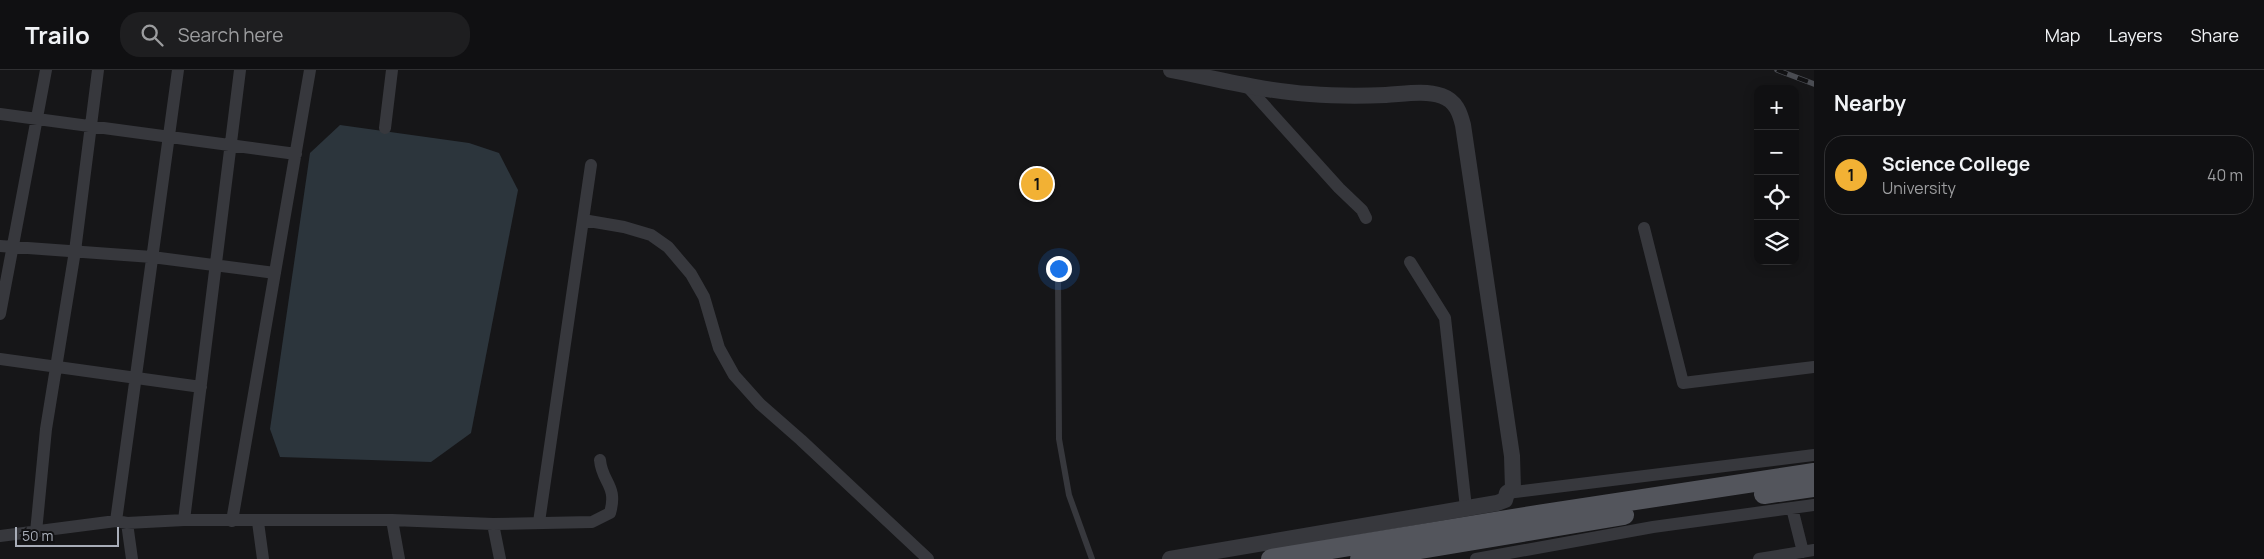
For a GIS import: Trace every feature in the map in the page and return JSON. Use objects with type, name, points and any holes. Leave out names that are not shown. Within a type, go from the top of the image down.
[{"type":"main road","points":[[1271,559],[1543,514],[1814,473]]},
{"type":"main road","points":[[1360,559],[1624,515],[1814,487]]},
{"type":"street","points":[[0,314],[6,247],[38,120],[46,70]]},
{"type":"street","points":[[36,532],[46,429],[75,250],[98,70]]},
{"type":"street","points":[[132,559],[122,522],[136,378],[178,70]]},
{"type":"street","points":[[184,520],[240,70]]},
{"type":"street","points":[[232,521],[310,70]]},
{"type":"street","points":[[384,128],[392,70]]},
{"type":"street","points":[[1170,559],[1497,503],[1505,500],[1507,493],[1513,489],[1512,456],[1463,125],[1459,110],[1451,101],[1443,96],[1429,93],[1353,96],[1309,94],[1246,85],[1172,70]]},
{"type":"street","points":[[1246,85],[1339,188],[1362,210],[1366,218]]},
{"type":"street","points":[[0,114],[296,154]]},
{"type":"street","points":[[539,522],[591,165]]},
{"type":"street","points":[[584,220],[624,227],[651,235],[668,247],[692,274],[704,297],[719,348],[734,375],[760,404],[928,559]]},
{"type":"street","points":[[1644,228],[1683,383],[1814,367]]},
{"type":"street","points":[[6,247],[75,250],[152,257],[275,273]]},
{"type":"street","points":[[1410,262],[1445,318],[1466,508]]},
{"type":"street","points":[[0,359],[201,387]]},
{"type":"street","points":[[1507,493],[1814,455]]},
{"type":"street","points":[[0,536],[122,522],[184,520],[258,522],[392,520],[493,524],[592,522],[610,513],[613,503],[612,489],[601,468],[600,460]]},
{"type":"street","points":[[1476,559],[1653,527],[1814,505]]},
{"type":"street","points":[[1759,559],[1808,551],[1792,508]]},
{"type":"street","points":[[392,520],[399,559]]},
{"type":"street","points":[[258,522],[263,559]]},
{"type":"street","points":[[493,524],[500,559]]},
{"type":"lane","points":[[1058,277],[1059,439],[1069,494],[1092,559]]},
{"type":"shaded area","points":[[340,125],[469,143],[499,153],[518,190],[471,433],[431,462],[280,457],[270,429],[310,153]]},
{"type":"railway","points":[[1777,70],[1814,84]]},
{"type":"place","name":"Science College","points":[[1037,184]]}]
